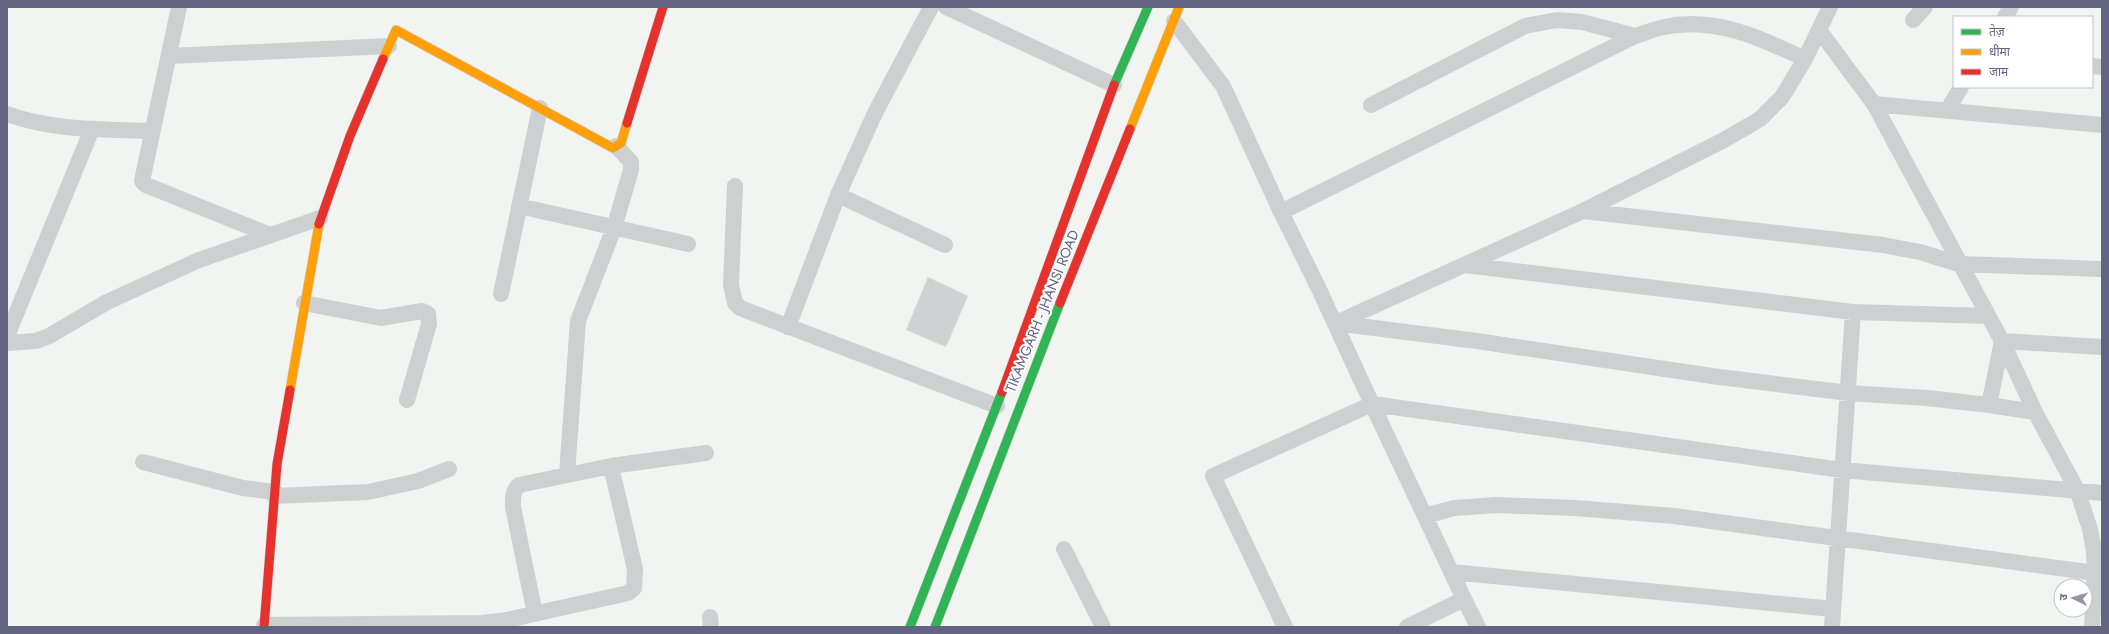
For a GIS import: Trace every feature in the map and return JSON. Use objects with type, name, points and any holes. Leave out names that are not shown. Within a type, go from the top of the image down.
[{"type":"street","points":[[179,7],[142,178],[143,183],[270,235]]},
{"type":"street","points":[[611,466],[635,570],[634,588],[628,593],[495,624],[264,626],[277,464],[320,218],[350,136],[396,30],[613,148],[621,143],[663,7]]},
{"type":"street","points":[[788,327],[838,196],[875,113],[931,7]]},
{"type":"street","points":[[946,7],[971,12],[1114,85]]},
{"type":"street","points":[[910,627],[1090,164],[1114,85],[1148,7]]},
{"type":"street","points":[[1335,323],[1583,211],[1724,140],[1760,119],[1782,98],[1805,59],[1830,7]]},
{"type":"street","points":[[1913,20],[1925,7]]},
{"type":"street","points":[[2006,16],[2011,7]]},
{"type":"street","points":[[1176,14],[1223,86],[1281,212],[1478,627]]},
{"type":"street","name":"TIKAMGARH - JHANSI ROAD","points":[[934,627],[1109,172],[1176,14]]},
{"type":"street","points":[[1371,105],[1525,26],[1557,20],[1582,22],[1635,36]]},
{"type":"street","points":[[1281,212],[1635,36],[1665,27],[1699,24],[1722,27],[1759,38],[1805,59]]},
{"type":"street","points":[[1819,30],[1874,104],[1959,264],[2002,341],[2036,412],[2077,490],[2090,529],[2094,551],[2096,617]]},
{"type":"street","points":[[169,56],[389,46]]},
{"type":"street","points":[[1947,111],[1960,88]]},
{"type":"street","points":[[1874,104],[2102,125]]},
{"type":"street","points":[[501,294],[540,108]]},
{"type":"street","points":[[7,114],[40,124],[92,129],[152,130]]},
{"type":"street","points":[[7,336],[92,129]]},
{"type":"street","points":[[567,474],[578,321],[614,228],[631,166],[629,159],[616,146]]},
{"type":"street","points":[[735,186],[731,284],[735,303],[740,308],[997,406]]},
{"type":"street","points":[[838,196],[945,245]]},
{"type":"street","points":[[519,206],[688,244]]},
{"type":"street","points":[[1583,211],[1883,246],[1920,252],[1959,264],[2102,270]]},
{"type":"street","points":[[7,343],[36,341],[49,336],[107,302],[199,260],[320,218]]},
{"type":"street","points":[[1464,265],[1853,312],[1988,316]]},
{"type":"street","points":[[304,303],[377,318],[390,318],[422,311],[428,314],[429,324],[407,400]]},
{"type":"street","points":[[1832,627],[1853,312]]},
{"type":"street","points":[[1335,323],[1848,393],[1927,398],[2036,412]]},
{"type":"street","points":[[2002,341],[2102,347]]},
{"type":"street","points":[[1989,405],[2002,341]]},
{"type":"street","points":[[1285,627],[1213,476],[1372,404],[1842,470],[2102,493]]},
{"type":"street","points":[[534,614],[512,497],[515,489],[519,485],[611,466],[706,453]]},
{"type":"street","points":[[143,462],[243,488],[275,494],[345,494],[391,489],[418,481],[449,469]]},
{"type":"street","points":[[1425,516],[1454,508],[1496,505],[1575,508],[1674,516],[2095,573]]},
{"type":"street","points":[[1064,549],[1104,627]]},
{"type":"street","points":[[1452,572],[1833,609]]},
{"type":"street","points":[[1407,627],[1464,599]]},
{"type":"building","points":[[928,277],[968,296],[946,347],[906,330]]},
{"type":"traffic: fast","points":[[1114,85],[1148,7]]},
{"type":"traffic: fast","points":[[935,627],[1060,303]]},
{"type":"traffic: fast","points":[[910,627],[1002,392]]},
{"type":"traffic: slow","points":[[1130,129],[1179,7]]},
{"type":"traffic: slow","points":[[383,59],[396,30],[613,148],[621,143],[627,123]]},
{"type":"traffic: slow","points":[[290,390],[319,224]]},
{"type":"traffic: jam","points":[[627,123],[663,7]]},
{"type":"traffic: jam","points":[[319,224],[350,136],[383,59]]},
{"type":"traffic: jam","points":[[1002,392],[1114,85]]},
{"type":"traffic: jam","points":[[1060,303],[1130,129]]},
{"type":"traffic: jam","points":[[264,627],[277,464],[290,390]]}]
